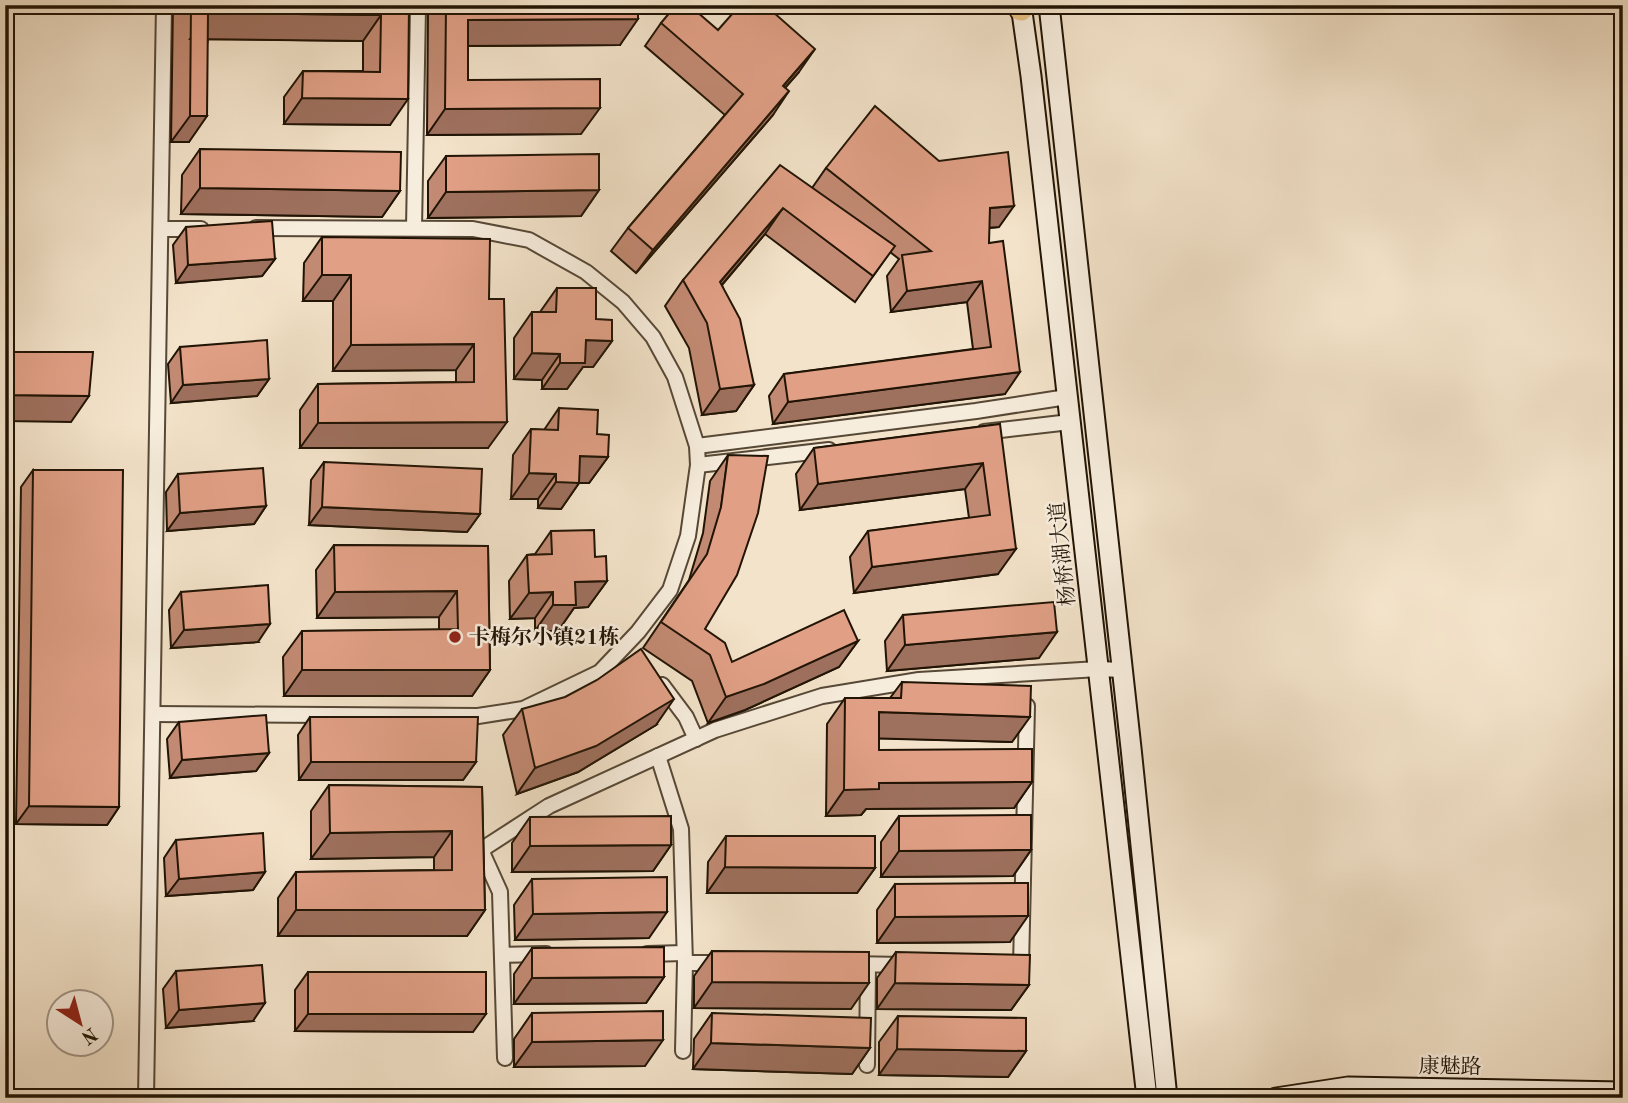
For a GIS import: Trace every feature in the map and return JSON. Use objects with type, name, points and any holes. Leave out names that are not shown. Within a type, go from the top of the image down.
[{"type":"main road","points":[[1049,5],[1123,670],[1167,1098]]},
{"type":"main road","name":"杨桥湖大道","points":[[1021,6],[1147,1098]]},
{"type":"main road","name":"康魅路","points":[[1276,1098],[1348,1087],[1623,1092]]},
{"type":"street","points":[[146,1098],[164,5]]},
{"type":"street","points":[[414,228],[418,7]]},
{"type":"street","points":[[160,229],[214,229]]},
{"type":"street","points":[[153,714],[478,716],[523,709],[561,693],[600,672],[627,653],[670,590],[688,536],[698,465],[697,446],[675,377],[653,337],[623,302],[586,272],[529,240],[473,229],[240,229]]},
{"type":"street","points":[[697,446],[1067,397]]},
{"type":"street","points":[[968,434],[1070,422]]},
{"type":"street","points":[[698,465],[846,448]]},
{"type":"street","points":[[505,1058],[500,892],[481,849],[549,806],[715,730],[822,695],[919,680],[1098,668],[1123,670]]},
{"type":"street","points":[[652,672],[674,699],[696,739]]},
{"type":"street","points":[[1007,966],[1021,966],[1027,674]]},
{"type":"street","points":[[658,756],[681,829],[683,1051]]},
{"type":"street","points":[[502,954],[555,954]]},
{"type":"street","points":[[633,954],[737,964]]},
{"type":"street","points":[[842,964],[923,965]]},
{"type":"street","points":[[867,1065],[868,965]]},
{"type":"building","points":[[191,5],[409,5],[408,99],[302,98],[303,71],[380,72],[381,15],[208,13],[207,116],[190,116]]},
{"type":"building","points":[[446,5],[638,5],[638,19],[468,20],[468,80],[600,79],[600,108],[445,109]]},
{"type":"building","points":[[676,5],[689,5],[718,30],[740,5],[780,5],[773,12],[815,49],[783,86],[789,91],[653,250],[628,228],[743,94],[661,23]]},
{"type":"building","points":[[875,106],[939,161],[1008,152],[1014,206],[990,208],[989,243],[1003,241],[1020,372],[788,402],[784,374],[991,347],[982,281],[907,291],[902,255],[931,251],[826,168]]},
{"type":"building","points":[[200,149],[401,152],[400,191],[200,188]]},
{"type":"building","points":[[599,154],[599,190],[446,192],[446,156]]},
{"type":"building","points":[[780,165],[895,246],[873,276],[783,208],[720,282],[740,319],[754,385],[720,389],[707,323],[683,280]]},
{"type":"building","points":[[272,221],[275,259],[188,265],[186,227]]},
{"type":"building","points":[[322,237],[490,239],[489,299],[504,299],[507,422],[318,423],[318,384],[474,382],[474,344],[351,345],[351,275],[322,275]]},
{"type":"building","points":[[557,288],[596,288],[596,319],[612,320],[612,341],[586,340],[585,363],[560,363],[560,354],[532,353],[532,312],[556,312]]},
{"type":"building","points":[[267,340],[269,379],[183,385],[180,347]]},
{"type":"building","points":[[5,352],[93,352],[89,396],[5,395]]},
{"type":"building","points":[[559,408],[598,410],[597,434],[609,435],[608,457],[580,456],[579,483],[556,482],[556,474],[529,473],[531,429],[558,430]]},
{"type":"building","points":[[1000,424],[1016,549],[872,567],[868,531],[990,515],[983,463],[818,484],[814,448]]},
{"type":"building","points":[[728,455],[768,456],[758,513],[737,575],[705,629],[725,643],[732,662],[844,610],[858,641],[764,684],[726,697],[710,655],[661,622],[707,554],[721,507]]},
{"type":"building","points":[[324,462],[482,469],[480,514],[322,507]]},
{"type":"building","points":[[263,468],[266,506],[180,513],[178,474]]},
{"type":"building","points":[[33,470],[123,470],[119,807],[29,806]]},
{"type":"building","points":[[594,530],[595,557],[606,556],[607,581],[575,582],[576,605],[553,605],[553,592],[529,593],[527,555],[552,554],[551,531]]},
{"type":"building","points":[[334,545],[488,546],[490,670],[302,670],[302,631],[458,629],[457,591],[335,592]]},
{"type":"building","points":[[268,585],[270,624],[184,630],[181,592]]},
{"type":"building","points":[[1054,602],[1057,632],[905,645],[903,615]]},
{"type":"building","points":[[641,649],[674,699],[596,746],[535,768],[522,709],[565,697],[597,680]]},
{"type":"building","points":[[902,682],[1031,686],[1030,717],[879,712],[879,750],[1032,749],[1032,782],[879,783],[879,789],[844,790],[845,698],[901,698]]},
{"type":"building","points":[[266,715],[269,753],[182,760],[179,722]]},
{"type":"building","points":[[310,717],[478,717],[476,762],[311,762]]},
{"type":"building","points":[[329,785],[482,787],[485,910],[296,910],[296,872],[452,870],[452,831],[330,833]]},
{"type":"building","points":[[1031,815],[1031,850],[899,851],[899,816]]},
{"type":"building","points":[[671,816],[671,845],[530,846],[530,817]]},
{"type":"building","points":[[263,833],[265,872],[179,879],[176,840]]},
{"type":"building","points":[[726,836],[875,836],[875,868],[725,867]]},
{"type":"building","points":[[667,877],[667,912],[533,914],[532,879]]},
{"type":"building","points":[[1028,883],[1028,916],[895,917],[895,884]]},
{"type":"building","points":[[664,947],[664,977],[532,978],[532,948]]},
{"type":"building","points":[[712,951],[869,952],[869,983],[712,982]]},
{"type":"building","points":[[896,952],[1030,955],[1029,985],[895,983]]},
{"type":"building","points":[[262,965],[265,1003],[179,1010],[176,971]]},
{"type":"building","points":[[308,972],[486,972],[486,1014],[308,1014]]},
{"type":"building","points":[[663,1011],[663,1040],[532,1042],[532,1013]]},
{"type":"building","points":[[712,1013],[871,1018],[870,1048],[711,1043]]},
{"type":"building","points":[[898,1016],[1026,1018],[1026,1051],[897,1049]]},
{"type":"place","name":"卡梅尔小镇21栋","points":[[455,637]]}]
